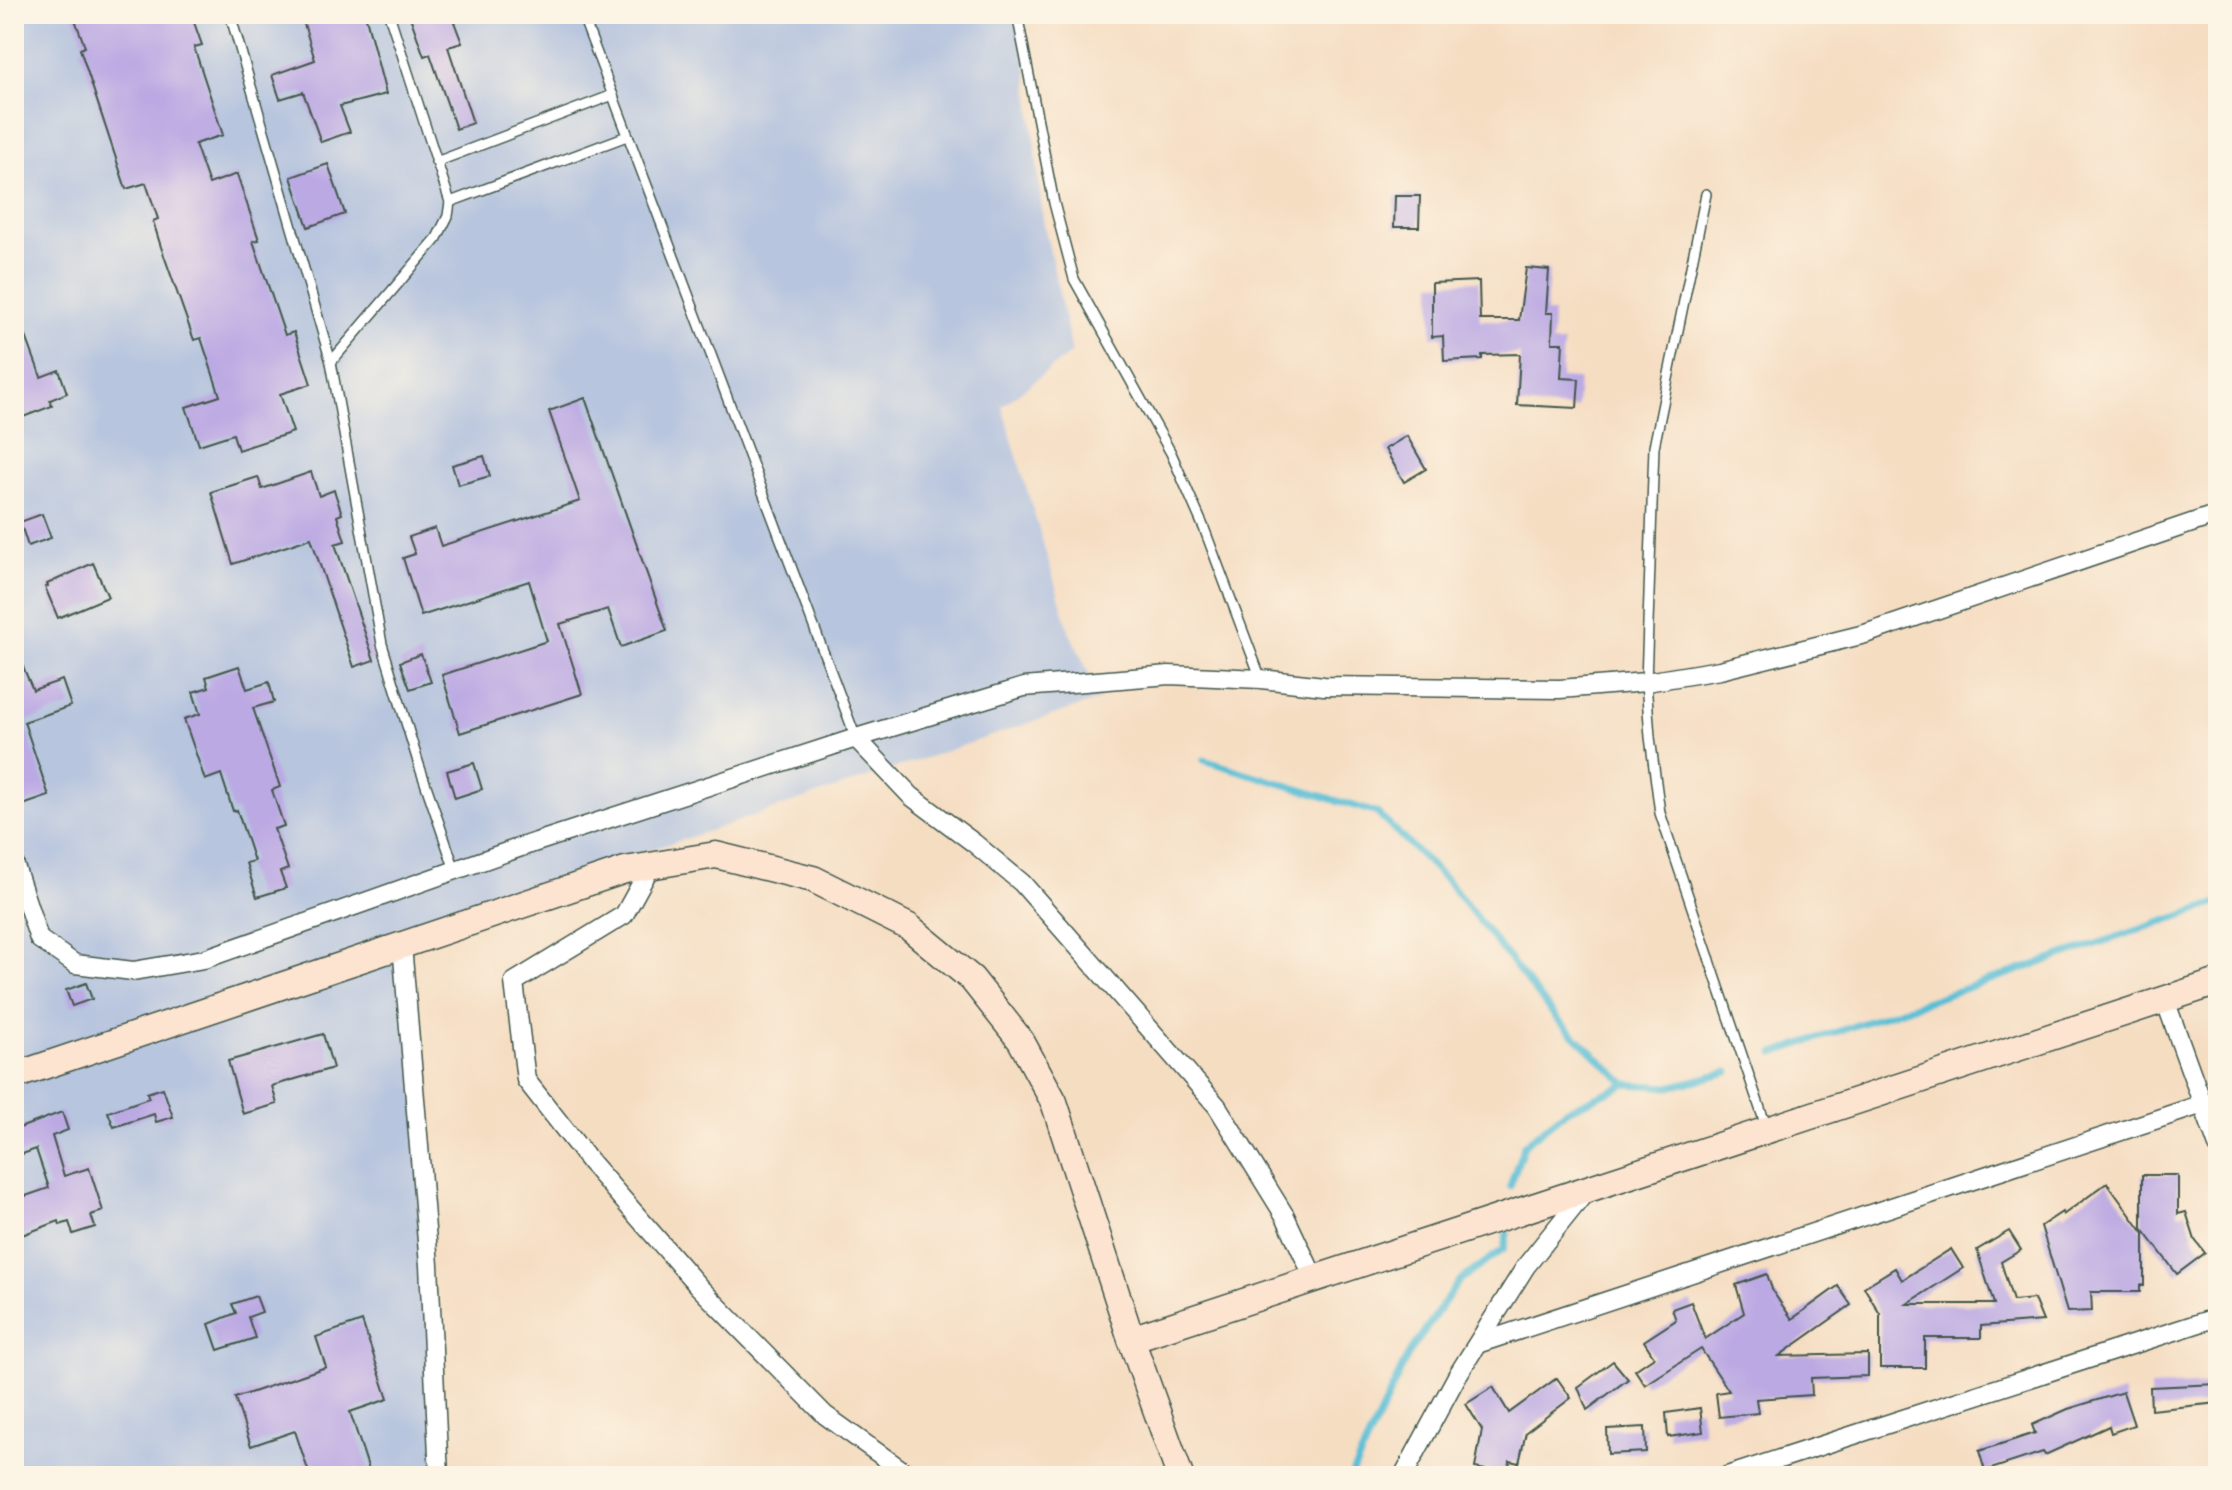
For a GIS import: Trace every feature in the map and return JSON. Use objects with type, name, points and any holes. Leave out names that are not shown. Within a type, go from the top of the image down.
[{"type":"street","points":[[14,863],[39,939],[75,964],[133,971],[204,959],[455,870],[856,738],[1024,687],[1169,675],[1261,679],[1324,686],[1560,689],[1646,682],[1720,670],[1865,634],[2218,514]]},
{"type":"street","points":[[856,738],[911,796],[1022,883],[1217,1106],[1285,1216],[1314,1278]]},
{"type":"street","points":[[14,1076],[625,870],[716,855],[813,879],[909,927],[972,979],[1021,1041],[1054,1102],[1131,1339],[1180,1476]]},
{"type":"street","points":[[651,866],[624,915],[514,982],[526,1080],[591,1163],[699,1287],[825,1415],[910,1476]]},
{"type":"street","points":[[402,945],[429,1265],[439,1476]]},
{"type":"street","points":[[1131,1339],[2218,982]]},
{"type":"street","points":[[2165,1000],[2218,1146]]},
{"type":"street","points":[[1480,1343],[2203,1104]]},
{"type":"street","points":[[1403,1476],[1457,1376],[1526,1266],[1589,1187]]},
{"type":"street","points":[[1727,1476],[2218,1317]]},
{"type":"lane","points":[[230,14],[331,362],[382,644],[455,870]]},
{"type":"lane","points":[[331,362],[437,238],[448,216],[450,202],[389,14]]},
{"type":"lane","points":[[582,14],[856,738]]},
{"type":"lane","points":[[1017,14],[1054,203],[1074,279],[1171,453],[1204,528],[1261,679]]},
{"type":"lane","points":[[436,162],[613,95]]},
{"type":"lane","points":[[450,202],[627,136]]},
{"type":"lane","points":[[1706,194],[1654,447],[1646,682],[1660,813],[1767,1129]]},
{"type":"shaded area","points":[[14,14],[1021,14],[1043,220],[1072,352],[1002,406],[1070,633],[1101,699],[688,838],[391,930],[418,1047],[437,1476],[14,1476]]},
{"type":"building","points":[[73,14],[191,14],[202,45],[194,47],[223,135],[195,144],[209,184],[237,174],[259,240],[253,241],[285,335],[294,332],[311,384],[280,394],[293,432],[238,450],[233,434],[199,445],[186,407],[220,396],[201,338],[194,340],[161,247],[153,221],[158,219],[146,183],[126,189],[80,49],[85,47]]},
{"type":"building","points":[[301,14],[365,14],[386,94],[340,106],[350,132],[321,142],[303,92],[280,99],[272,75],[315,60]]},
{"type":"building","points":[[409,14],[451,14],[462,43],[448,47],[473,123],[456,129],[430,54],[424,56]]},
{"type":"building","points":[[328,164],[345,214],[308,227],[291,177]]},
{"type":"building","points":[[1395,196],[1420,196],[1419,227],[1394,227]]},
{"type":"building","points":[[1526,268],[1549,270],[1546,313],[1553,313],[1552,343],[1563,343],[1561,378],[1579,379],[1577,408],[1517,405],[1520,354],[1482,355],[1482,359],[1444,361],[1443,336],[1432,337],[1432,283],[1479,281],[1480,320],[1519,320]]},
{"type":"building","points":[[14,309],[41,377],[59,370],[67,393],[50,400],[52,406],[18,419],[14,406]]},
{"type":"building","points":[[585,398],[667,631],[621,647],[608,609],[560,624],[582,694],[460,733],[442,675],[547,641],[529,581],[421,616],[403,558],[415,554],[409,537],[435,528],[441,546],[580,501],[549,411]]},
{"type":"building","points":[[1407,436],[1426,469],[1404,482],[1385,449]]},
{"type":"building","points":[[484,456],[490,476],[458,485],[452,465]]},
{"type":"building","points":[[311,472],[319,496],[334,490],[342,514],[337,516],[345,541],[335,544],[374,660],[354,667],[311,538],[233,564],[211,492],[258,477],[262,489]]},
{"type":"building","points":[[42,514],[51,538],[28,546],[20,522]]},
{"type":"building","points":[[93,563],[108,597],[58,618],[45,587]]},
{"type":"building","points":[[14,646],[33,690],[62,680],[71,706],[24,722],[49,796],[14,808]]},
{"type":"building","points":[[421,654],[431,682],[410,689],[400,662]]},
{"type":"building","points":[[239,666],[247,689],[269,682],[274,702],[253,708],[280,787],[272,790],[284,826],[274,829],[288,869],[280,872],[286,888],[257,897],[246,863],[254,861],[237,810],[233,811],[221,774],[205,780],[184,719],[200,714],[193,692],[209,687],[206,677]]},
{"type":"building","points":[[474,763],[482,789],[455,798],[447,771]]},
{"type":"building","points":[[86,983],[92,999],[72,1006],[66,990]]},
{"type":"building","points":[[323,1034],[333,1068],[272,1086],[277,1104],[243,1114],[228,1061]]},
{"type":"building","points":[[163,1088],[173,1117],[156,1122],[154,1114],[114,1127],[108,1112],[149,1098],[147,1093]]},
{"type":"building","points":[[62,1112],[68,1130],[52,1136],[64,1176],[89,1168],[103,1211],[91,1215],[95,1227],[73,1234],[69,1222],[60,1225],[59,1221],[14,1238],[14,1200],[49,1188],[36,1149],[14,1157],[14,1130]]},
{"type":"building","points":[[2142,1175],[2178,1175],[2178,1214],[2186,1212],[2195,1240],[2205,1253],[2177,1274],[2142,1228]]},
{"type":"building","points":[[2107,1183],[2144,1234],[2144,1286],[2140,1285],[2140,1292],[2091,1292],[2092,1311],[2067,1312],[2041,1226],[2062,1212],[2063,1215]]},
{"type":"building","points":[[2009,1231],[2021,1250],[2001,1262],[2013,1301],[2034,1299],[2043,1321],[1981,1326],[1981,1338],[1925,1338],[1925,1368],[1880,1368],[1880,1314],[1864,1287],[1895,1268],[1902,1280],[1951,1249],[1963,1268],[1907,1304],[1994,1304],[1977,1250]]},
{"type":"building","points":[[1767,1274],[1773,1292],[1792,1319],[1838,1286],[1851,1305],[1779,1356],[1868,1354],[1868,1376],[1811,1378],[1812,1395],[1756,1399],[1758,1413],[1719,1417],[1716,1393],[1729,1391],[1701,1349],[1645,1385],[1635,1370],[1654,1357],[1644,1341],[1676,1320],[1672,1309],[1691,1302],[1705,1339],[1744,1313],[1736,1285]]},
{"type":"building","points":[[256,1296],[262,1312],[248,1317],[255,1338],[218,1350],[209,1324],[236,1313],[232,1304]]},
{"type":"building","points":[[362,1321],[388,1399],[350,1412],[371,1476],[310,1476],[295,1431],[251,1446],[235,1398],[326,1367],[316,1337]]},
{"type":"building","points":[[1613,1361],[1628,1379],[1587,1410],[1578,1387]]},
{"type":"building","points":[[1557,1378],[1571,1398],[1526,1432],[1519,1463],[1510,1461],[1507,1474],[1475,1468],[1482,1430],[1466,1404],[1493,1387],[1509,1413]]},
{"type":"building","points":[[2218,1384],[2218,1403],[2151,1410],[2150,1387]]},
{"type":"building","points":[[2123,1392],[2134,1425],[2111,1433],[2109,1426],[2045,1455],[2043,1452],[1985,1471],[1979,1451],[2035,1433],[2032,1425],[2068,1409]]},
{"type":"building","points":[[1700,1408],[1703,1432],[1668,1437],[1666,1413]]},
{"type":"building","points":[[1645,1427],[1646,1452],[1608,1454],[1607,1429]]},
{"type":"waterway","points":[[1204,760],[1377,813],[1449,883],[1557,1019],[1626,1084],[1669,1087],[1728,1072]]},
{"type":"waterway","points":[[1774,1053],[2218,903]]},
{"type":"waterway","points":[[1510,1186],[1524,1145],[1567,1110],[1626,1084]]},
{"type":"waterway","points":[[1351,1476],[1408,1355],[1459,1281],[1504,1249],[1507,1234]]}]
